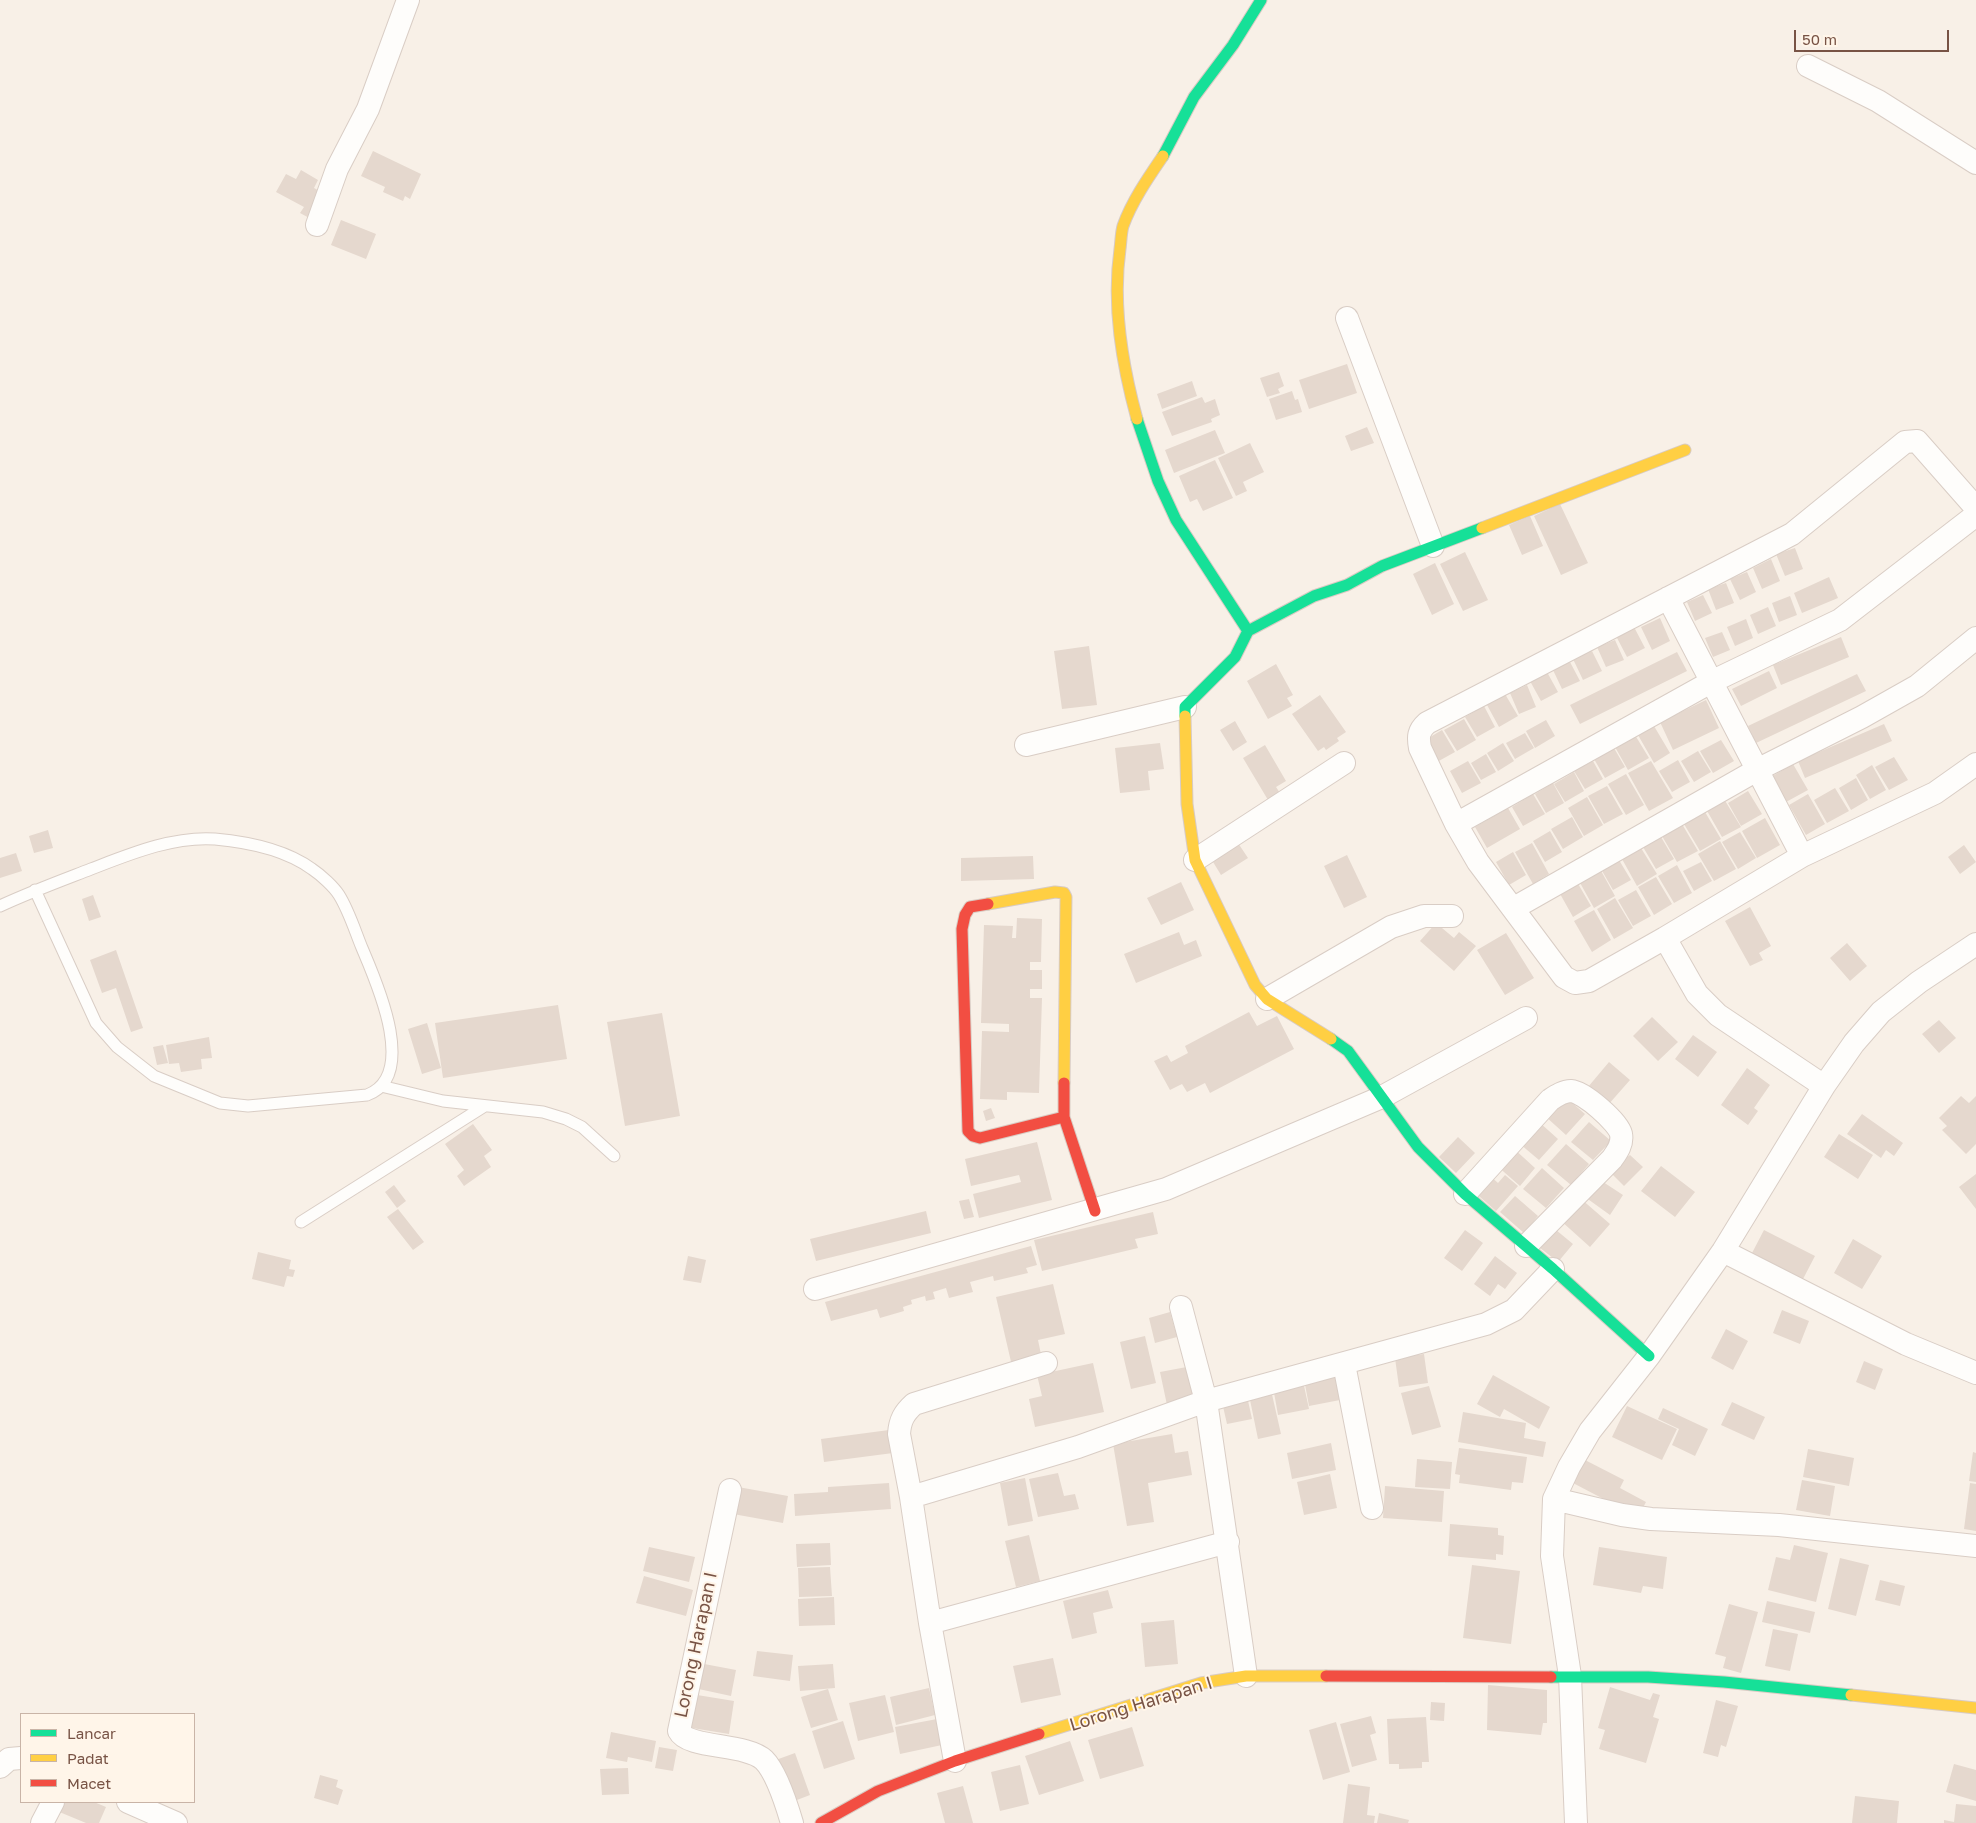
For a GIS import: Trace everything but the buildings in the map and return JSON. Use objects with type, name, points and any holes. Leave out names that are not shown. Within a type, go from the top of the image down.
[{"type":"street","points":[[317,224],[337,169],[368,109],[408,0]]},
{"type":"street","points":[[1248,631],[1176,520],[1158,481],[1139,428],[1128,387],[1119,336],[1117,270],[1123,227],[1143,186],[1171,144],[1194,97],[1233,45],[1261,0]]},
{"type":"street","points":[[1808,66],[1878,101],[1976,163]]},
{"type":"street","points":[[1347,318],[1433,546]]},
{"type":"street","points":[[1976,508],[1922,445],[1913,440],[1905,442],[1792,534],[1427,723],[1420,730],[1418,738],[1420,748],[1456,824],[1483,870],[1514,908],[1564,977],[1574,983],[1589,981],[1802,856],[1935,793],[1976,764]]},
{"type":"street","points":[[1026,745],[1185,708],[1235,657],[1248,631],[1314,596],[1347,585],[1382,566],[1685,450]]},
{"type":"street","points":[[1456,824],[1711,682],[1840,620],[1976,515]]},
{"type":"street","points":[[1668,598],[1802,856]]},
{"type":"street","points":[[1514,908],[1757,770],[1862,717],[1916,686],[1976,638]]},
{"type":"street","points":[[1185,708],[1188,812],[1190,840],[1195,860],[1255,985],[1267,999],[1297,1019],[1322,1032],[1348,1051],[1418,1147],[1465,1194],[1553,1269],[1649,1356]]},
{"type":"street","points":[[1195,860],[1344,763]]},
{"type":"street","points":[[1064,1117],[980,1138],[973,1136],[968,1131],[962,929],[965,915],[970,907],[1055,892],[1064,893],[1066,897],[1064,1117],[1095,1211]]},
{"type":"street","points":[[1267,999],[1391,927],[1424,916],[1452,916]]},
{"type":"street","points":[[1664,938],[1698,994],[1718,1015],[1824,1086]]},
{"type":"street","points":[[1576,1823],[1570,1676],[1552,1556],[1554,1499],[1569,1467],[1590,1431],[1649,1356],[1722,1251],[1824,1086],[1854,1043],[1881,1012],[1919,982],[1976,944]]},
{"type":"street","points":[[815,1289],[1095,1211],[1166,1189],[1382,1097],[1526,1018]]},
{"type":"street","points":[[1465,1194],[1550,1100],[1560,1093],[1572,1091],[1583,1095],[1615,1123],[1621,1135],[1620,1148],[1612,1159],[1526,1246]]},
{"type":"street","points":[[1722,1251],[1906,1344],[1976,1373]]},
{"type":"street","points":[[912,1496],[1078,1447],[1206,1400],[1344,1364],[1502,1318],[1526,1300],[1553,1269]]},
{"type":"street","points":[[1182,1307],[1206,1400],[1246,1676]]},
{"type":"street","points":[[955,1761],[930,1623],[912,1496],[899,1434],[899,1424],[904,1412],[914,1404],[1046,1363]]},
{"type":"street","points":[[1344,1364],[1372,1508]]},
{"type":"street","name":"Lorong Harapan I","points":[[730,1490],[679,1730],[687,1738],[744,1752],[763,1760],[773,1776],[792,1823]]},
{"type":"street","points":[[1554,1499],[1622,1515],[1651,1519],[1779,1526],[1976,1546]]},
{"type":"street","points":[[930,1623],[1228,1542]]},
{"type":"street","name":"Lorong Harapan I","points":[[821,1823],[878,1791],[955,1761],[1201,1683],[1246,1676],[1648,1677],[1724,1682],[1976,1708]]},
{"type":"street","points":[[0,1767],[10,1760],[20,1758]]},
{"type":"street","points":[[42,1823],[52,1803]]},
{"type":"street","points":[[130,1803],[176,1823]]},
{"type":"lane","points":[[0,906],[34,890],[141,850],[179,841],[214,839],[252,845],[287,856],[313,869],[339,895],[384,1002],[392,1037],[392,1052],[388,1070],[381,1086],[367,1095],[248,1106],[220,1103],[154,1076],[117,1047],[96,1023],[34,890]]},
{"type":"lane","points":[[381,1086],[443,1101],[483,1107],[543,1112],[566,1119],[582,1127],[614,1156]]},
{"type":"lane","points":[[300,1222],[483,1107]]},
{"type":"traffic: fast","points":[[1163,156],[1194,97],[1233,45],[1261,0]]},
{"type":"traffic: fast","points":[[1137,419],[1158,481],[1176,520],[1248,631]]},
{"type":"traffic: fast","points":[[1185,716],[1185,707],[1235,657],[1248,631],[1314,596],[1347,585],[1382,566],[1482,528]]},
{"type":"traffic: fast","points":[[1331,1039],[1348,1051],[1418,1147],[1465,1194],[1553,1269],[1649,1356]]},
{"type":"traffic: fast","points":[[1551,1677],[1648,1677],[1724,1682],[1851,1695]]},
{"type":"traffic: slow","points":[[1137,419],[1123,356],[1118,313],[1117,292],[1121,235],[1123,226],[1136,199],[1163,156]]},
{"type":"traffic: slow","points":[[1482,528],[1685,450]]},
{"type":"traffic: slow","points":[[1185,716],[1187,804],[1195,860],[1255,985],[1267,999],[1331,1039]]},
{"type":"traffic: slow","points":[[988,904],[1055,892],[1064,893],[1066,897],[1064,1083]]},
{"type":"traffic: slow","points":[[1039,1734],[1201,1683],[1246,1676],[1326,1676]]},
{"type":"traffic: slow","points":[[1851,1695],[1976,1708]]},
{"type":"traffic: jam","points":[[988,904],[970,907],[965,915],[962,929],[968,1131],[973,1136],[980,1138],[1064,1117]]},
{"type":"traffic: jam","points":[[1064,1083],[1064,1117],[1095,1211]]},
{"type":"traffic: jam","points":[[1326,1676],[1551,1677]]},
{"type":"traffic: jam","points":[[821,1823],[878,1791],[955,1761],[1039,1734]]}]
